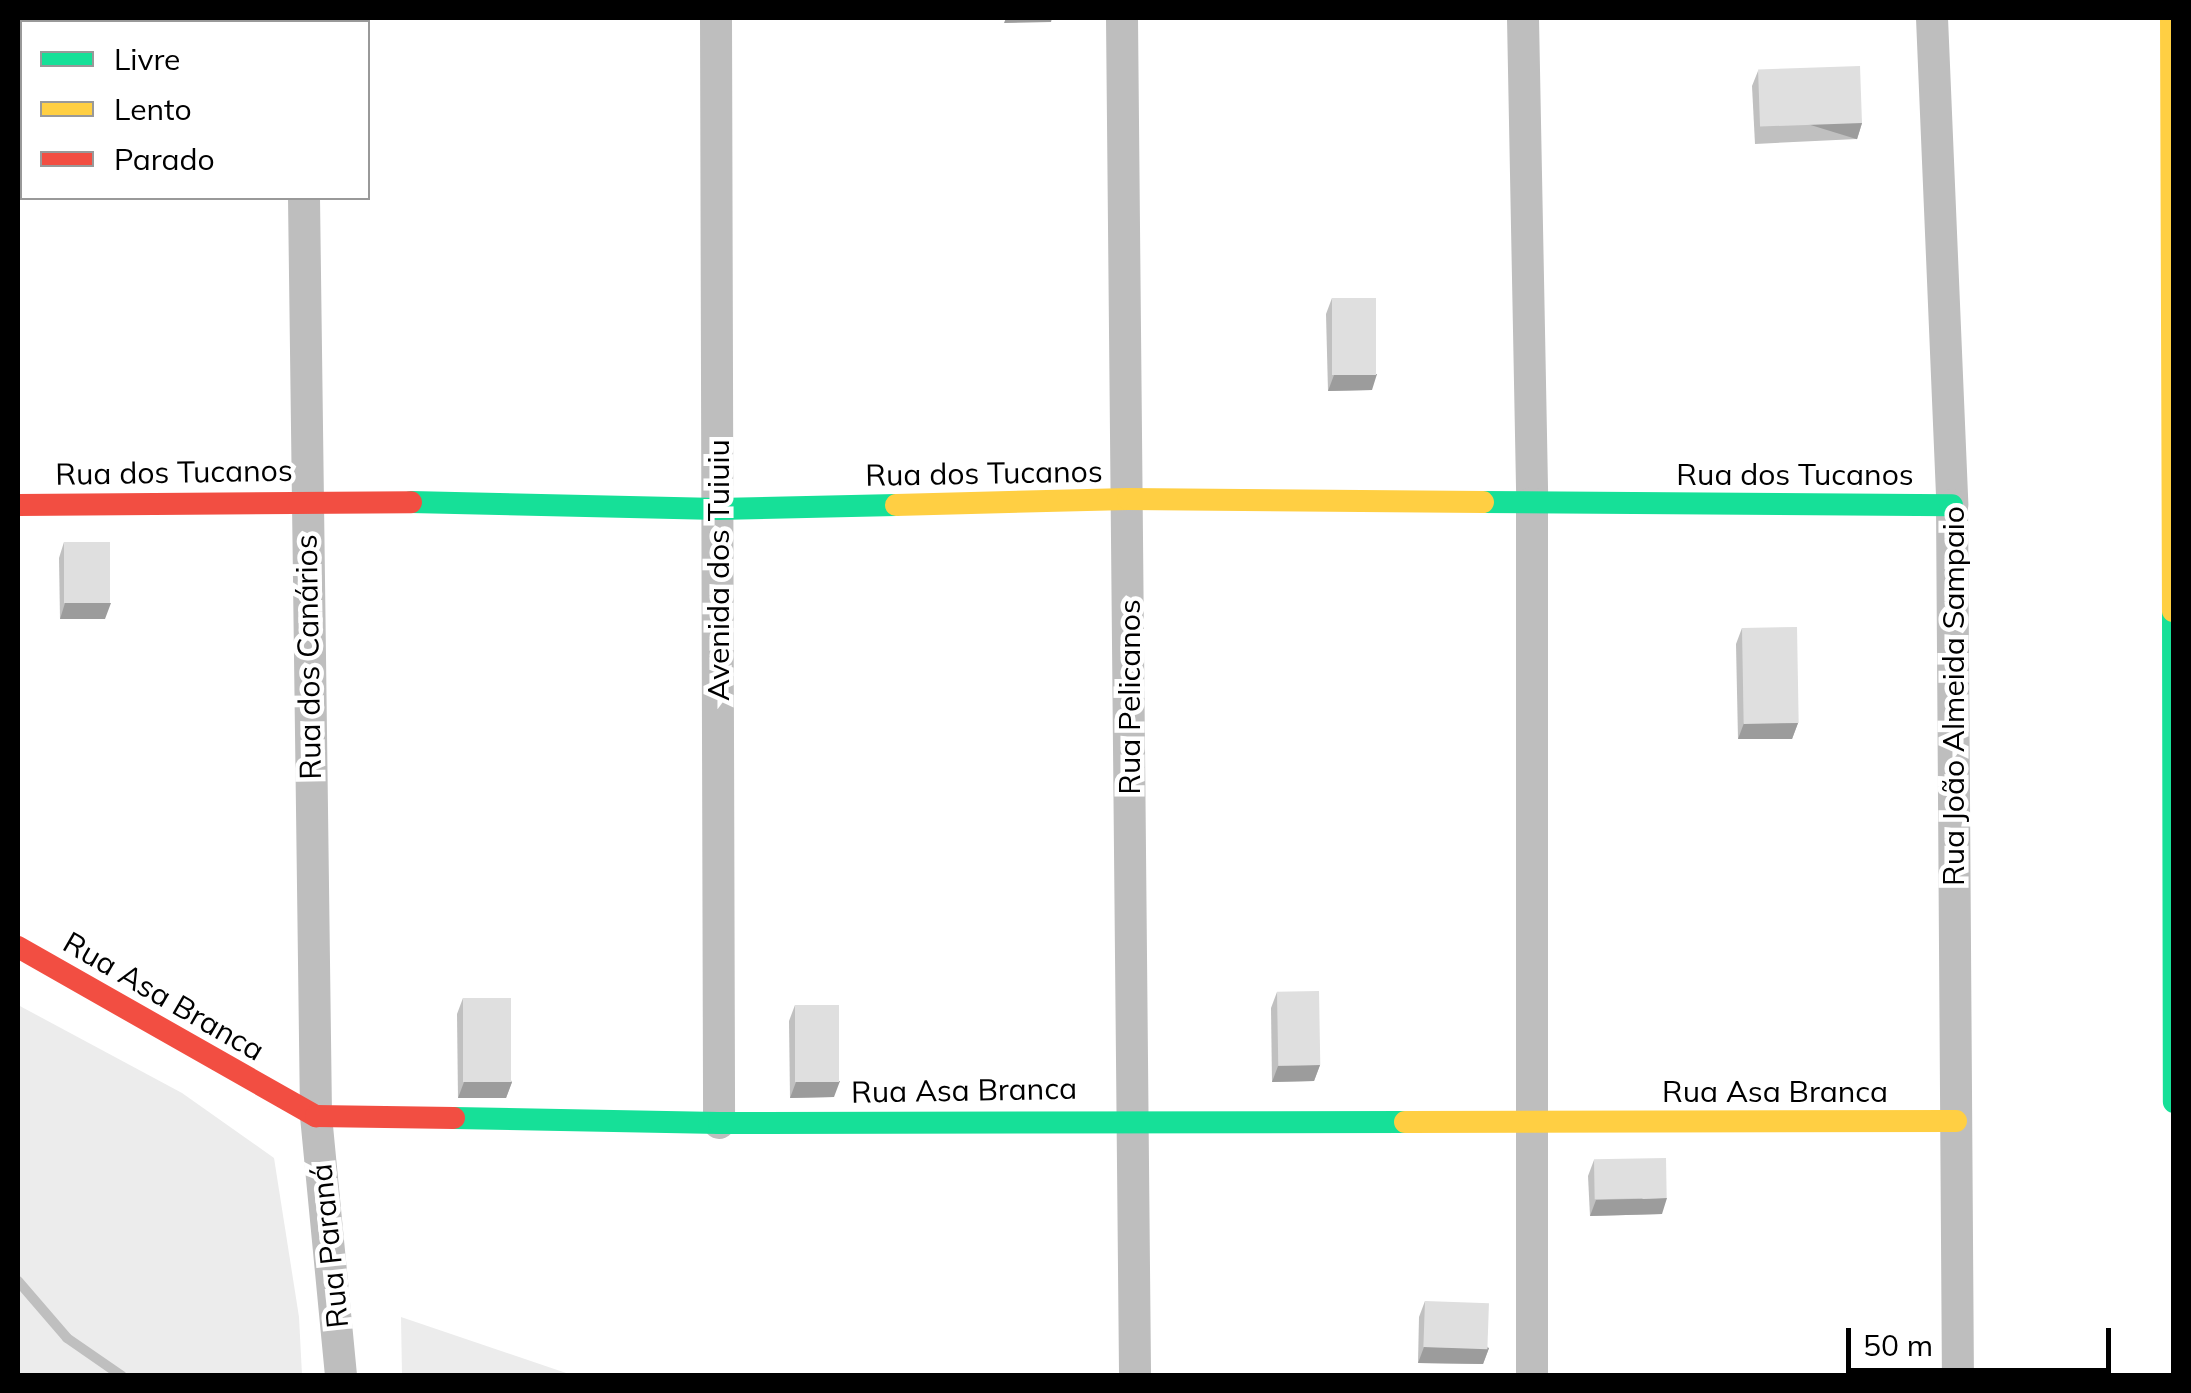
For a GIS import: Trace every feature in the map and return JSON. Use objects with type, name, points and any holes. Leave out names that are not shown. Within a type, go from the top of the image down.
[{"type":"main road","points":[[2171,18],[2174,1102]]},
{"type":"main road","name":"Rua dos Tucanos","points":[[18,505],[306,500],[718,510],[1128,499],[1952,505]]},
{"type":"main road","name":"Rua Asa Branca","points":[[18,947],[316,1116],[720,1122],[1956,1121]]},
{"type":"street","name":"Avenida dos Tuiuiu","points":[[716,18],[720,1122]]},
{"type":"street","name":"Rua Pelicanos","points":[[1122,18],[1135,1376]]},
{"type":"street","points":[[1523,18],[1532,502],[1532,1376]]},
{"type":"street","name":"Rua João Almeida Sampaio","points":[[1932,18],[1952,505],[1958,1376]]},
{"type":"street","name":"Rua dos Canários","points":[[304,200],[316,1116]]},
{"type":"street","name":"Rua Paraná","points":[[316,1116],[342,1376]]},
{"type":"shaded area","points":[[18,1005],[182,1093],[274,1158],[299,1317],[302,1375],[18,1375]]},
{"type":"shaded area","points":[[401,1317],[572,1375],[402,1375]]},
{"type":"building","points":[[1860,66],[1862,123],[1760,127],[1758,70]]},
{"type":"building","points":[[1332,298],[1376,298],[1376,375],[1332,375]]},
{"type":"building","points":[[64,542],[110,542],[110,603],[64,603]]},
{"type":"building","points":[[1797,627],[1799,723],[1744,724],[1742,628]]},
{"type":"building","points":[[1319,991],[1320,1065],[1278,1066],[1277,992]]},
{"type":"building","points":[[463,998],[511,998],[511,1082],[463,1082]]},
{"type":"building","points":[[795,1005],[839,1005],[839,1082],[795,1082]]},
{"type":"building","points":[[1666,1158],[1667,1198],[1595,1199],[1594,1159]]},
{"type":"building","points":[[1425,1301],[1489,1303],[1487,1349],[1423,1347]]},
{"type":"waterway","points":[[18,1281],[67,1338],[122,1376]]},
{"type":"traffic: fast","points":[[411,502],[718,509],[896,505]]},
{"type":"traffic: fast","points":[[1483,502],[1952,505]]},
{"type":"traffic: fast","points":[[2173,611],[2174,1102]]},
{"type":"traffic: fast","points":[[454,1118],[719,1123],[1405,1122]]},
{"type":"traffic: slow","points":[[2171,18],[2173,611]]},
{"type":"traffic: slow","points":[[896,505],[1128,499],[1483,502]]},
{"type":"traffic: slow","points":[[1405,1122],[1956,1121]]},
{"type":"traffic: jam","points":[[18,505],[411,502]]},
{"type":"traffic: jam","points":[[18,947],[316,1116],[454,1118]]}]
